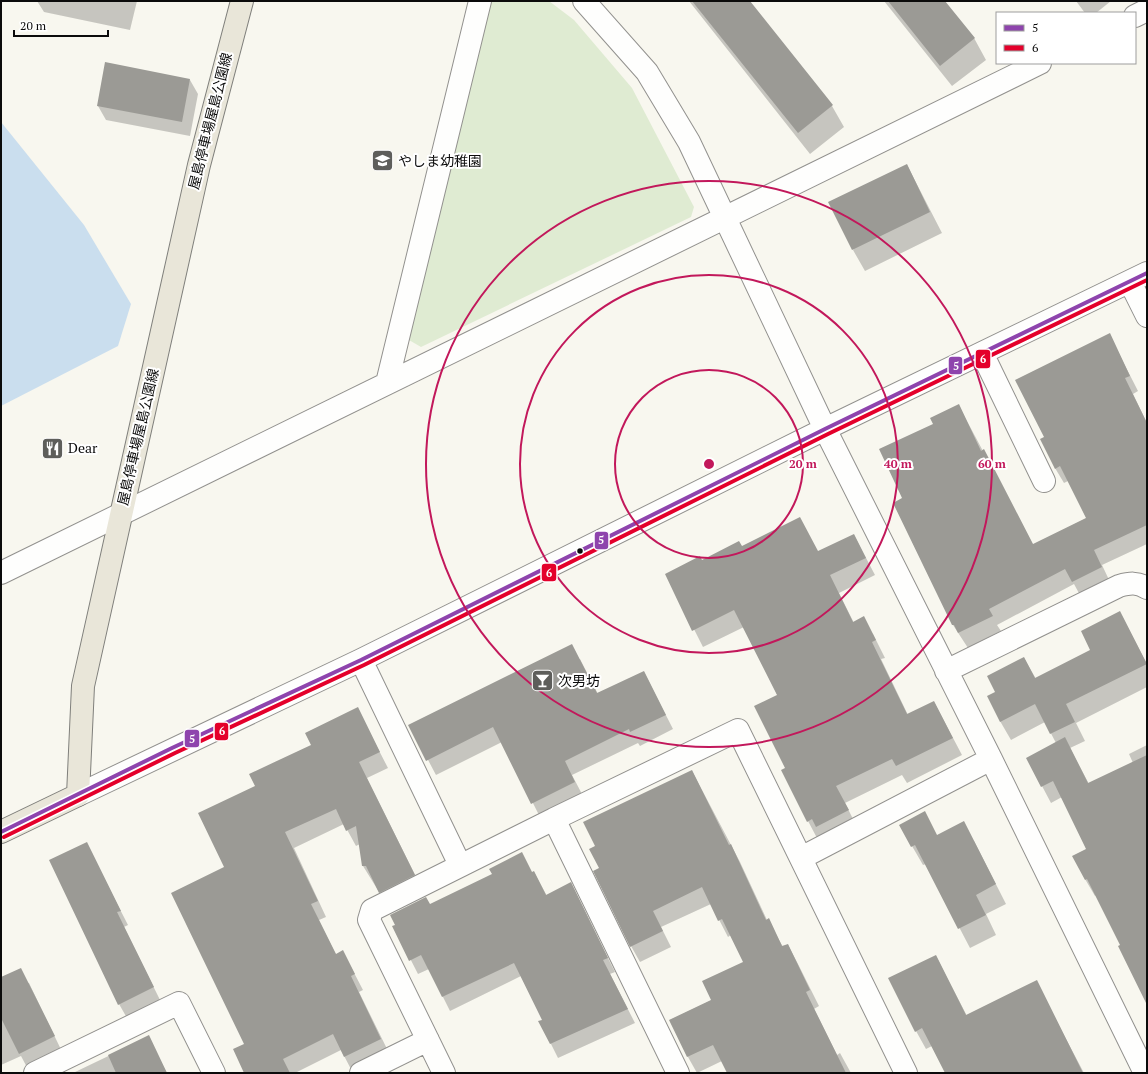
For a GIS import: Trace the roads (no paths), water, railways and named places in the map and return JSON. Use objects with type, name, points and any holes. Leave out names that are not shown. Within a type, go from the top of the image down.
[{"type":"main road","name":"屋島停車場屋島公園線","points":[[78,794],[84,686],[120,514],[199,165],[242,1]]},
{"type":"main road","points":[[1,832],[78,794]]},
{"type":"street","points":[[387,384],[480,1]]},
{"type":"street","points":[[584,1],[647,72],[689,142],[825,429],[991,760],[1145,1073]]},
{"type":"street","points":[[1136,16],[1147,10]]},
{"type":"street","points":[[1,573],[1038,64]]},
{"type":"street","points":[[78,794],[361,660],[825,429],[1139,278],[1147,316]]},
{"type":"street","points":[[982,353],[1044,481]]},
{"type":"street","points":[[946,671],[1118,586],[1135,583],[1147,588]]},
{"type":"street","points":[[361,660],[460,865]]},
{"type":"street","points":[[444,1073],[369,920],[372,910],[460,865],[738,730],[906,1073]]},
{"type":"street","points":[[801,858],[991,760]]},
{"type":"street","points":[[554,820],[678,1073]]},
{"type":"street","points":[[35,1073],[180,1003],[214,1073]]},
{"type":"street","points":[[361,1073],[428,1040]]},
{"type":"water","points":[[1,122],[84,225],[131,304],[118,346],[1,406]]},
{"type":"place","name":"やしま幼稚園","points":[[383,161]]},
{"type":"place","name":"Dear","points":[[53,448]]},
{"type":"place","name":"次男坊","points":[[542,681]]}]
